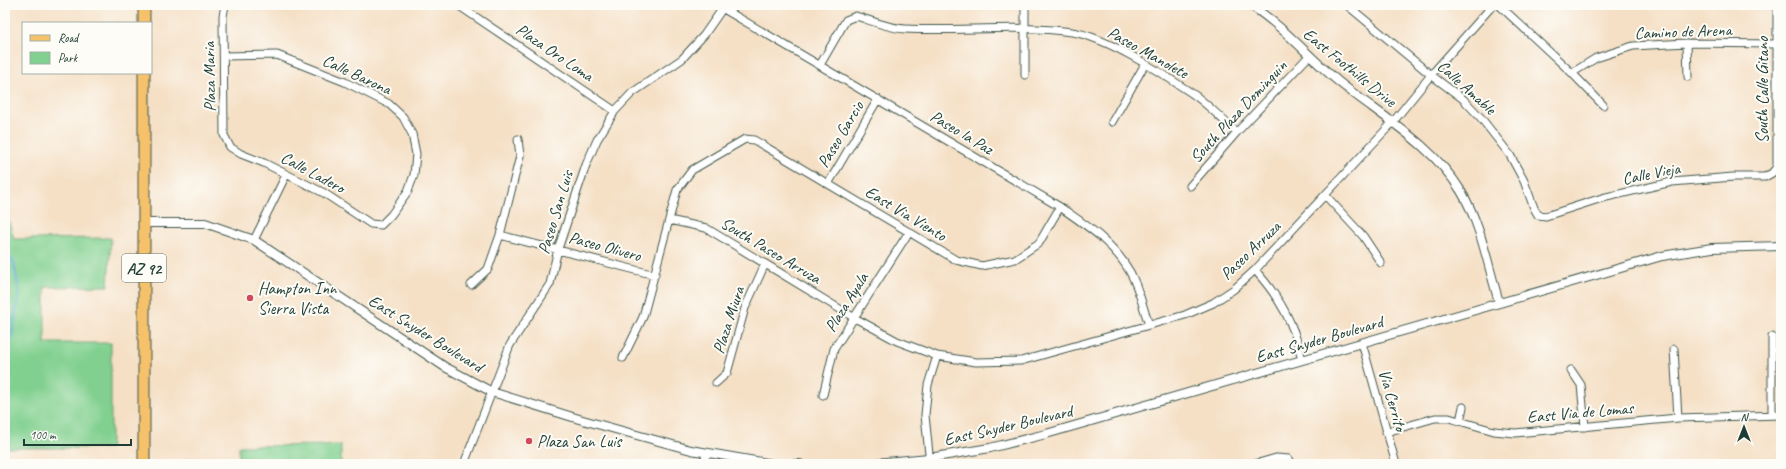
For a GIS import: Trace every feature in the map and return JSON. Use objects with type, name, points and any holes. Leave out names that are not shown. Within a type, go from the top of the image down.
[{"type":"main road","points":[[144,5],[144,22]]},
{"type":"main road","name":"AZ 92","points":[[144,74],[144,464]]},
{"type":"street","name":"Plaza Maria","points":[[225,5],[223,16],[224,135],[230,147]]},
{"type":"street","name":"Plaza Oro Loma","points":[[458,5],[615,111]]},
{"type":"street","points":[[1025,5],[1025,75]]},
{"type":"street","name":"East Foothills Drive","points":[[1250,5],[1267,16],[1309,56],[1341,83],[1393,122],[1422,147],[1445,170],[1461,191],[1477,227],[1499,302]]},
{"type":"street","name":"Calle Amable","points":[[1347,5],[1463,99],[1495,135],[1510,155],[1524,181],[1538,215]]},
{"type":"street","name":"Paseo Arruza","points":[[853,317],[897,341],[937,356],[976,362],[1021,361],[1185,315],[1212,303],[1234,289],[1255,270],[1326,196],[1393,122],[1431,74],[1493,5]]},
{"type":"street","points":[[1500,5],[1572,73],[1603,105]]},
{"type":"street","name":"South Calle Gitano","points":[[1772,173],[1777,167],[1777,5]]},
{"type":"street","name":"Paseo San Luis","points":[[464,464],[510,345],[550,284],[558,249],[586,165],[597,140],[615,111],[632,93],[682,59],[704,35],[722,6]]},
{"type":"street","name":"Paseo la Paz","points":[[722,6],[1060,208],[1101,235],[1118,255],[1130,273],[1149,325]]},
{"type":"street","name":"Paseo Manolete","points":[[820,65],[846,20],[856,16],[882,25],[905,29],[1025,28],[1074,32],[1110,44],[1145,64],[1194,95],[1237,132]]},
{"type":"street","points":[[1687,43],[1688,77]]},
{"type":"street","name":"Camino de Arena","points":[[1572,73],[1596,58],[1633,46],[1687,43],[1777,44]]},
{"type":"street","name":"Calle Barona","points":[[224,56],[277,55],[345,82],[389,104],[403,117],[412,134],[416,154],[414,175],[408,191],[391,215],[381,225]]},
{"type":"street","name":"South Plaza Dominguin","points":[[1190,186],[1237,132],[1309,56]]},
{"type":"street","points":[[1112,122],[1145,64]]},
{"type":"street","name":"Paseo Garcio","points":[[828,184],[878,99]]},
{"type":"street","points":[[472,285],[488,269],[500,235],[520,156],[518,139]]},
{"type":"street","name":"East Via Viento","points":[[623,358],[643,317],[677,190],[692,170],[726,149],[746,139],[754,140],[956,260],[982,266],[1015,259],[1039,243],[1060,208]]},
{"type":"street","name":"Calle Ladero","points":[[230,147],[241,154],[264,163],[324,193],[371,224],[381,225]]},
{"type":"street","name":"Calle Vieja","points":[[1538,215],[1546,216],[1602,198],[1672,182],[1733,177],[1765,177],[1772,173]]},
{"type":"street","points":[[254,240],[286,175]]},
{"type":"street","points":[[1326,196],[1363,236],[1381,263]]},
{"type":"street","name":"South Paseo Arruza","points":[[669,220],[706,228],[853,317]]},
{"type":"street","name":"East Snyder Boulevard","points":[[144,223],[205,223],[254,240],[445,367],[492,392],[579,419],[706,453],[773,464],[800,464]]},
{"type":"street","name":"Plaza Ayala","points":[[823,395],[834,349],[853,317],[909,232]]},
{"type":"street","name":"Paseo Olivero","points":[[500,235],[655,275]]},
{"type":"street","name":"East Snyder Boulevard","points":[[865,464],[930,461],[1046,434],[1662,256],[1712,248],[1781,246]]},
{"type":"street","name":"Plaza Miura","points":[[716,383],[727,373],[745,308],[765,264]]},
{"type":"street","points":[[1255,270],[1273,291],[1287,312],[1299,346],[1302,360]]},
{"type":"street","points":[[1772,337],[1772,415]]},
{"type":"street","name":"Via Cerrito","points":[[1362,343],[1396,464]]},
{"type":"street","points":[[1674,349],[1678,418]]},
{"type":"street","points":[[930,461],[925,416],[928,385],[937,356]]},
{"type":"street","points":[[1571,370],[1581,385],[1585,427]]},
{"type":"street","points":[[1460,421],[1463,406]]},
{"type":"street","name":"East Via de Lomas","points":[[1386,432],[1435,418],[1449,418],[1494,431],[1515,433],[1678,418],[1781,415]]},
{"type":"street","points":[[704,464],[706,453]]},
{"type":"street","points":[[1255,464],[1276,458],[1289,459],[1292,464]]},
{"type":"green space","points":[[5,207],[14,239],[111,238],[108,286],[45,287],[45,343],[111,343],[111,448],[5,448]]},
{"type":"green space","points":[[341,445],[341,464],[239,464],[239,446]]},
{"type":"waterway","points":[[5,250],[14,263],[19,292],[8,359],[5,437]]},
{"type":"place","name":"Hampton Inn Sierra Vista","points":[[250,298]]},
{"type":"place","name":"Plaza San Luis","points":[[529,441]]}]
